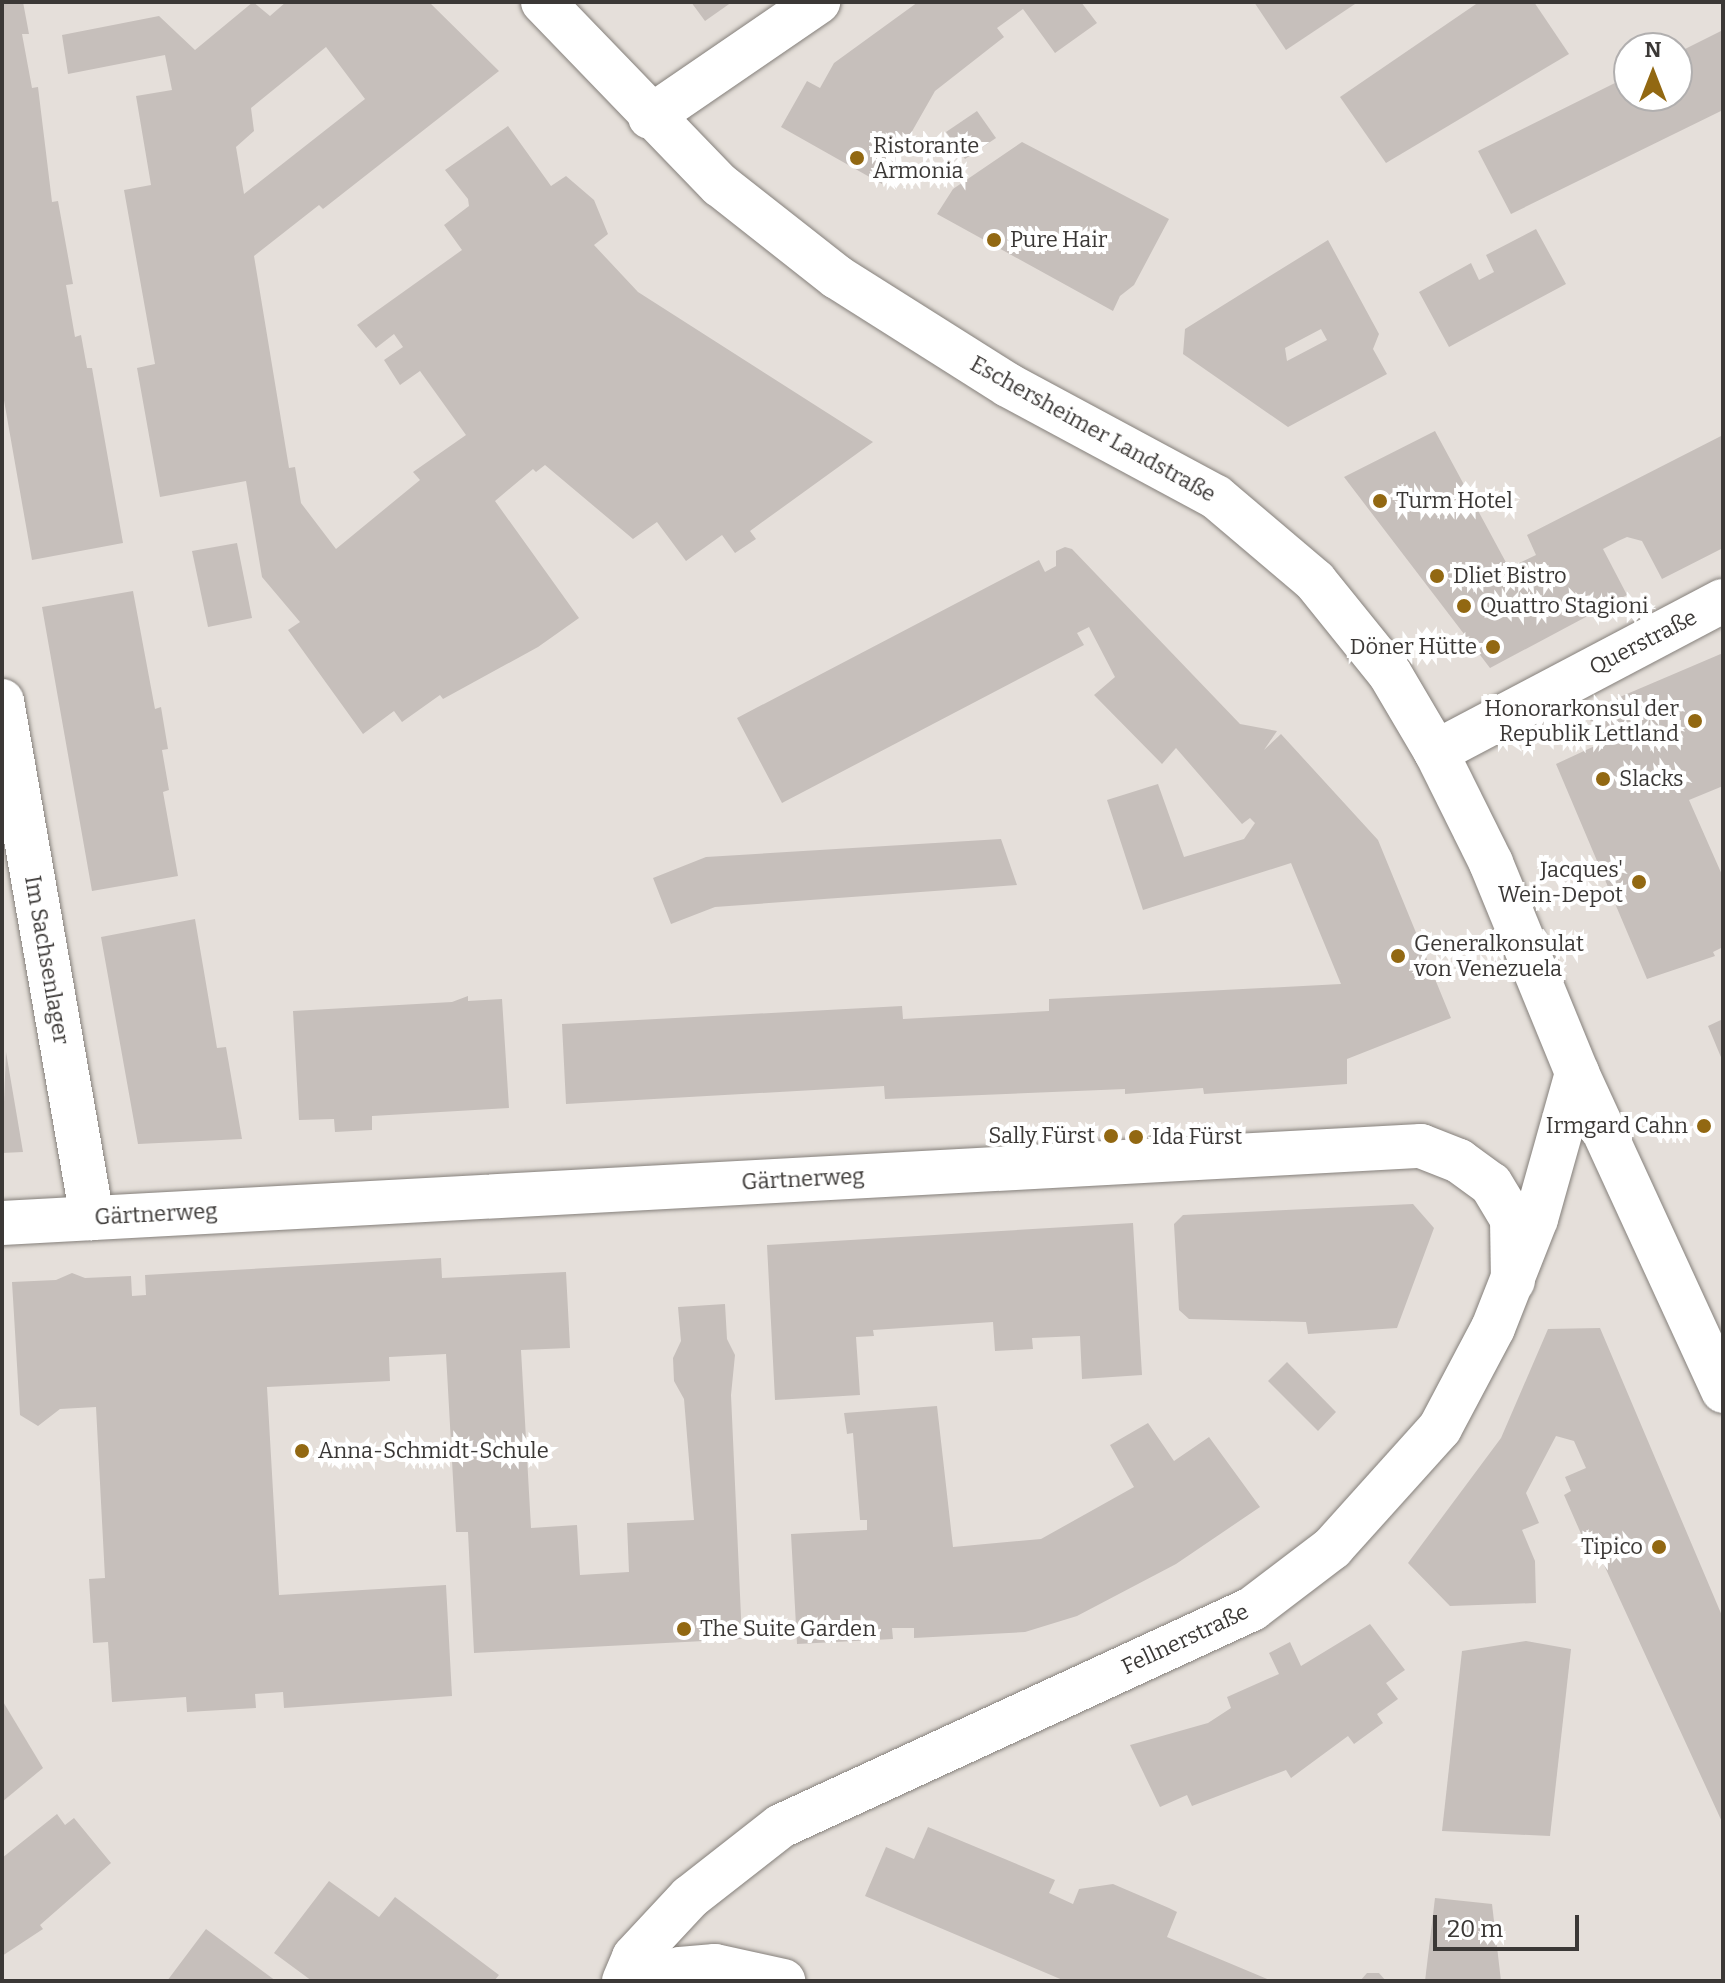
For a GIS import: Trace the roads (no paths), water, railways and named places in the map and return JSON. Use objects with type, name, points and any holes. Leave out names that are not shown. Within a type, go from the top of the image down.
[{"type":"street","name":"Eschersheimer Landstraße","points":[[543,2],[650,117],[720,185],[837,277],[1008,385],[1216,497],[1315,581],[1390,674],[1436,752],[1491,863],[1577,1073],[1723,1391]]},
{"type":"street","points":[[650,117],[818,2]]},
{"type":"street","name":"Querstraße","points":[[1436,752],[1723,601]]},
{"type":"street","name":"Im Sachsenlager","points":[[2,701],[92,1218]]},
{"type":"street","name":"Fellnerstraße","points":[[624,1981],[634,1957],[690,1897],[781,1826],[1252,1609],[1332,1548],[1440,1428],[1513,1281],[1536,1219],[1577,1073]]},
{"type":"street","name":"Gärtnerweg","points":[[2,1223],[1421,1146],[1459,1161],[1491,1184],[1512,1219],[1513,1281]]},
{"type":"street","points":[[641,1981],[680,1969],[715,1966],[783,1981]]},
{"type":"place","name":"Ristorante Armonia","points":[[857,158]]},
{"type":"place","name":"Pure Hair","points":[[994,240]]},
{"type":"place","name":"Turm Hotel","points":[[1380,501]]},
{"type":"place","name":"Dliet Bistro","points":[[1437,576]]},
{"type":"place","name":"Quattro Stagioni","points":[[1464,606]]},
{"type":"place","name":"Döner Hütte","points":[[1493,647]]},
{"type":"place","name":"Honorarkonsul der Republik Lettland","points":[[1695,721]]},
{"type":"place","name":"Slacks","points":[[1603,779]]},
{"type":"place","name":"Jacques' Wein-Depot","points":[[1639,882]]},
{"type":"place","name":"Generalkonsulat von Venezuela","points":[[1398,956]]},
{"type":"place","name":"Irmgard Cahn","points":[[1704,1126]]},
{"type":"place","name":"Sally Fürst","points":[[1111,1136]]},
{"type":"place","name":"Ida Fürst","points":[[1136,1137]]},
{"type":"place","name":"Anna-Schmidt-Schule","points":[[302,1451]]},
{"type":"place","name":"Tipico","points":[[1659,1547]]},
{"type":"place","name":"The Suite Garden","points":[[684,1629]]}]
